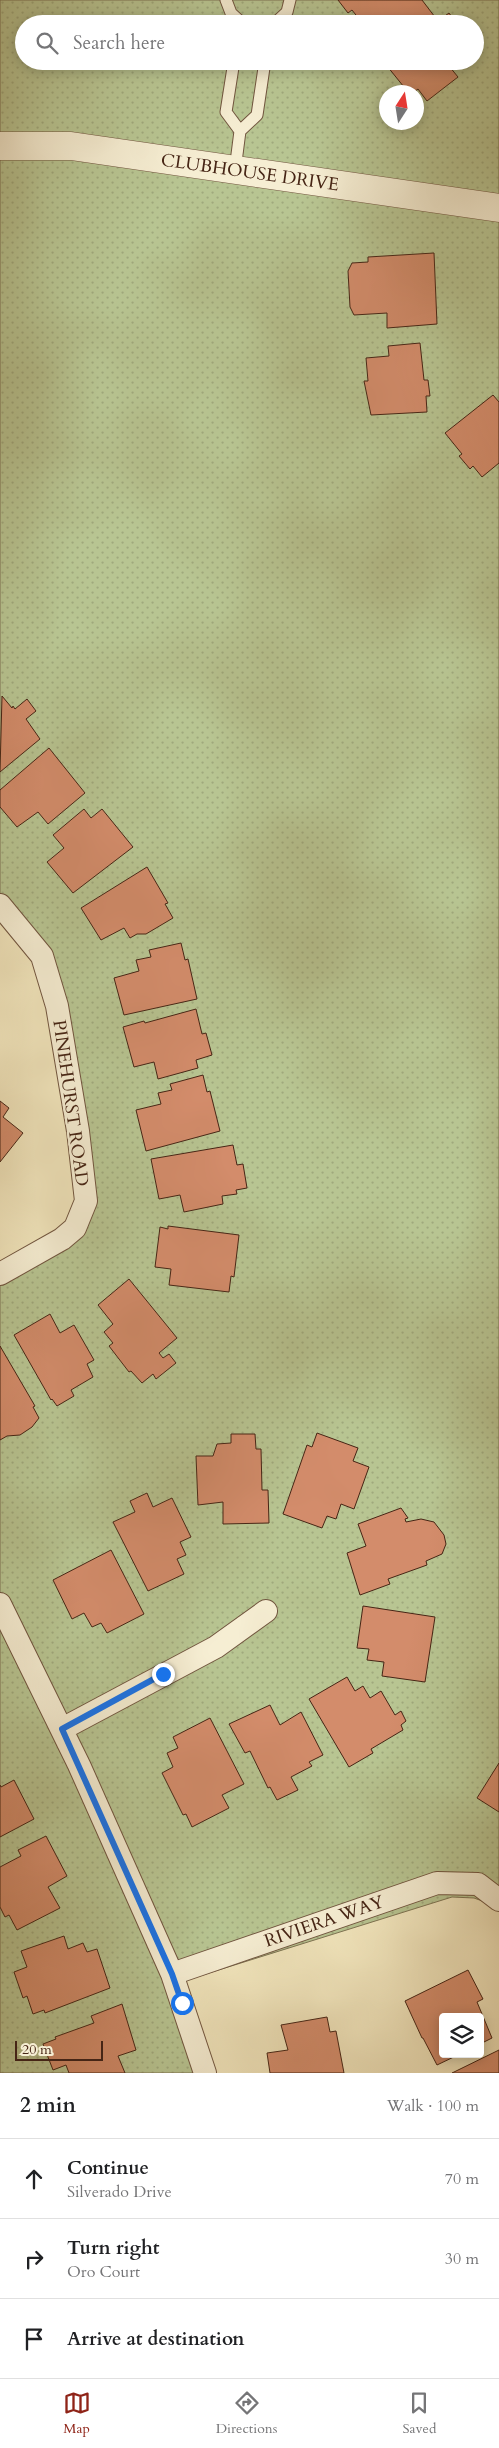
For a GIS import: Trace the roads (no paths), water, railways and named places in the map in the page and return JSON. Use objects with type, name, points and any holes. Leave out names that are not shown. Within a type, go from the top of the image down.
[{"type":"street","name":"CLUBHOUSE DRIVE","points":[[0,146],[71,146],[499,208]]},
{"type":"street","name":"PINEHURST ROAD","points":[[0,905],[42,956],[52,989],[66,1055],[86,1201],[74,1228],[62,1239],[0,1274]]},
{"type":"street","points":[[0,1604],[62,1729],[172,1974],[205,2073]]},
{"type":"street","points":[[62,1729],[216,1647],[266,1611]]},
{"type":"street","name":"RIVIERA WAY","points":[[172,1974],[437,1883],[478,1884],[499,1900]]},
{"type":"lane","points":[[226,0],[232,15]]},
{"type":"lane","points":[[284,15],[287,12],[290,0]]},
{"type":"lane","points":[[233,70],[226,112],[240,130]]},
{"type":"lane","points":[[235,170],[240,130],[257,116],[264,70]]}]
